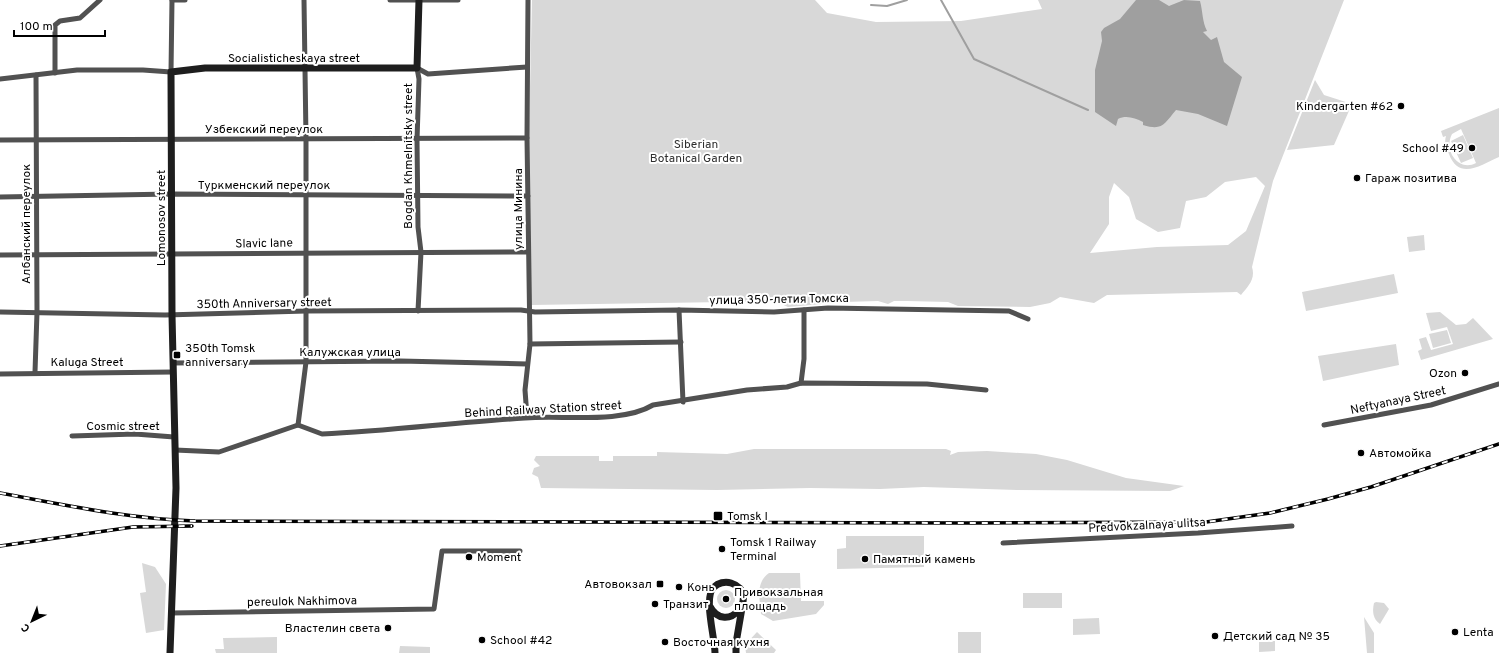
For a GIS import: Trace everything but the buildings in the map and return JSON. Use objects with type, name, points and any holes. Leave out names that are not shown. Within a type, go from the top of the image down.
[{"type":"street","points":[[55,73],[55,25],[60,21],[80,18],[100,0]]},
{"type":"street","points":[[172,0],[185,0]]},
{"type":"street","name":"Lomonosov street","points":[[170,653],[175,539],[172,315],[172,0]]},
{"type":"street","points":[[175,450],[219,452],[298,425],[306,362],[306,139],[304,0]]},
{"type":"street","points":[[390,0],[458,0]]},
{"type":"street","name":"Bogdan Khmelnitsky street","points":[[418,311],[421,252],[418,227],[417,140],[419,0]]},
{"type":"street","name":"улица Минина","points":[[527,417],[525,390],[530,344],[527,138],[528,0]]},
{"type":"street","points":[[417,68],[428,74],[527,66]]},
{"type":"street","name":"Socialisticheskaya street","points":[[171,72],[205,68],[417,68]]},
{"type":"street","points":[[0,79],[77,70],[136,70],[171,72]]},
{"type":"street","name":"Албанский переулок","points":[[35,372],[37,312],[35,195],[36,75]]},
{"type":"street","name":"Узбекский переулок","points":[[0,140],[172,138],[417,140],[527,138]]},
{"type":"street","name":"Туркменский переулок","points":[[0,197],[35,195],[108,196],[172,194],[305,196],[528,196]]},
{"type":"street","name":"Slavic lane","points":[[0,255],[528,252]]},
{"type":"street","name":"улица 350-летия Томска","points":[[529,312],[679,310],[774,312],[828,308],[1009,311],[1028,319]]},
{"type":"street","points":[[679,310],[683,402]]},
{"type":"street","points":[[801,383],[804,359],[804,310]]},
{"type":"street","name":"350th Anniversary street","points":[[0,312],[172,315],[306,311],[529,312]]},
{"type":"street","points":[[530,344],[681,342]]},
{"type":"street","name":"Калужская улица","points":[[173,363],[306,362],[527,364]]},
{"type":"street","name":"Kaluga Street","points":[[0,374],[35,372],[173,372]]},
{"type":"street","name":"Behind Railway Station street","points":[[298,425],[322,434],[527,417],[622,416],[643,411],[653,405],[683,402],[747,390],[787,388],[801,383],[927,384],[986,390]]},
{"type":"street","name":"Neftyanaya Street","points":[[1324,425],[1430,405],[1499,384]]},
{"type":"street","name":"Cosmic street","points":[[72,436],[135,434],[174,437]]},
{"type":"street","name":"Predvokzalnaya ulitsa","points":[[1003,543],[1198,533],[1246,528],[1292,526]]},
{"type":"street","name":"pereulok Nakhimova","points":[[171,613],[434,609],[442,551],[520,551]]},
{"type":"street","points":[[715,653],[715,641],[708,597],[711,590],[723,582],[732,583],[739,588],[743,596],[736,643],[736,653]]},
{"type":"street","points":[[709,606],[715,613],[726,617],[738,612],[743,604]]},
{"type":"green space","name":"Siberian Botanical Garden","points":[[532,0],[815,0],[827,13],[876,22],[961,21],[1042,9],[1038,0],[1344,0],[1273,181],[1252,267],[1253,276],[1241,295],[1237,292],[1107,295],[1094,303],[1060,297],[1050,303],[1030,307],[958,306],[948,302],[907,301],[894,301],[888,304],[878,301],[844,302],[788,307],[777,302],[740,302],[733,306],[725,302],[531,305],[529,131]],"holes":[[[1256,177],[1265,186],[1246,231],[1228,245],[1157,247],[1090,253],[1109,224],[1109,197],[1114,183],[1129,197],[1136,219],[1158,232],[1180,228],[1186,201],[1206,197],[1225,182]]]},
{"type":"green space","points":[[1315,80],[1324,95],[1352,104],[1334,145],[1287,150]]},
{"type":"green space","points":[[1499,108],[1499,157],[1471,169],[1458,167],[1453,162],[1449,154],[1445,141],[1446,136],[1443,137],[1441,131]],"holes":[[[1461,129],[1476,163],[1464,165],[1454,158],[1450,147],[1452,134]]]},
{"type":"green space","points":[[1463,135],[1473,158],[1461,163],[1451,141]]},
{"type":"green space","points":[[1424,235],[1425,250],[1409,252],[1407,237]]},
{"type":"green space","points":[[1394,274],[1398,293],[1306,311],[1302,292]]},
{"type":"green space","points":[[1440,312],[1456,325],[1466,324],[1473,318],[1493,339],[1421,360],[1418,351],[1422,349],[1419,339],[1426,337],[1431,350],[1453,344],[1447,327],[1431,331],[1426,313]]},
{"type":"green space","points":[[1447,330],[1451,343],[1433,348],[1429,334]]},
{"type":"green space","points":[[1396,344],[1399,365],[1323,381],[1318,356]]},
{"type":"green space","points":[[754,449],[946,449],[951,451],[950,455],[958,452],[987,451],[1036,454],[1067,460],[1126,478],[1184,486],[1170,491],[1017,490],[924,487],[880,489],[810,488],[717,490],[541,488],[538,477],[532,474],[534,468],[540,466],[534,460],[536,456],[599,456],[599,461],[613,461],[613,456],[657,456],[657,452],[727,454]]},
{"type":"green space","points":[[846,536],[924,536],[924,567],[837,569],[837,549],[846,548]]},
{"type":"green space","points":[[142,563],[155,567],[166,584],[164,630],[146,633],[140,593],[146,592]]},
{"type":"green space","points":[[769,573],[800,573],[801,601],[824,601],[824,605],[816,614],[773,621],[761,614],[759,592],[762,582]]},
{"type":"green space","points":[[722,590],[730,590],[735,595],[733,606],[730,608],[722,608],[717,603],[717,595]]},
{"type":"green space","points":[[1023,593],[1062,593],[1062,608],[1023,608]]},
{"type":"green space","points":[[1376,602],[1384,603],[1389,609],[1380,624],[1376,620],[1373,612],[1373,606]]},
{"type":"green space","points":[[1364,617],[1374,633],[1374,653],[1367,653]]},
{"type":"green space","points":[[1099,618],[1100,634],[1073,635],[1073,619]]},
{"type":"green space","points":[[757,632],[776,650],[774,653],[746,653],[745,645]]},
{"type":"green space","points":[[958,632],[981,632],[981,653],[958,653]]},
{"type":"green space","points":[[277,637],[277,653],[216,653],[215,649],[224,649],[223,638]]},
{"type":"green space","points":[[1275,641],[1275,651],[1259,652],[1259,642]]},
{"type":"green space","points":[[400,646],[430,647],[430,653],[399,653]]},
{"type":"shaded area","points":[[1136,0],[1159,0],[1169,6],[1184,0],[1200,1],[1204,24],[1207,31],[1203,32],[1211,40],[1217,37],[1224,62],[1242,77],[1227,126],[1198,114],[1176,110],[1166,122],[1159,127],[1143,125],[1143,122],[1127,117],[1118,119],[1116,126],[1095,112],[1095,70],[1102,41],[1101,32],[1104,28],[1120,19]]},
{"type":"waterway","points":[[871,5],[887,6],[907,0]]},
{"type":"waterway","points":[[941,0],[974,59],[1088,110]]},
{"type":"railway","points":[[0,493],[73,507],[121,514],[170,520],[195,521],[971,523],[1206,522],[1270,513],[1328,499],[1371,487],[1499,444]]},
{"type":"railway","points":[[0,546],[133,527],[192,526]]},
{"type":"place","name":"Kindergarten #62","points":[[1401,106]]},
{"type":"place","name":"School #49","points":[[1472,148]]},
{"type":"place","name":"Гараж позитива","points":[[1357,178]]},
{"type":"place","name":"350th Tomsk anniversary","points":[[177,355]]},
{"type":"place","name":"Ozon","points":[[1465,373]]},
{"type":"place","name":"Автомойка","points":[[1361,453]]},
{"type":"place","name":"Tomsk I","points":[[718,516]]},
{"type":"place","name":"Tomsk 1 Railway Terminal","points":[[722,549]]},
{"type":"place","name":"Moment","points":[[469,557]]},
{"type":"place","name":"Памятный камень","points":[[865,559]]},
{"type":"place","name":"Автовокзал","points":[[660,584]]},
{"type":"place","name":"Конь","points":[[679,587]]},
{"type":"place","name":"Привокзальная площадь","points":[[726,599]]},
{"type":"place","name":"Транзит","points":[[655,604]]},
{"type":"place","name":"Властелин света","points":[[388,628]]},
{"type":"place","name":"Lenta","points":[[1455,632]]},
{"type":"place","name":"Детский сад № 35","points":[[1215,636]]},
{"type":"place","name":"School #42","points":[[482,640]]},
{"type":"place","name":"Восточная кухня","points":[[665,642]]}]
